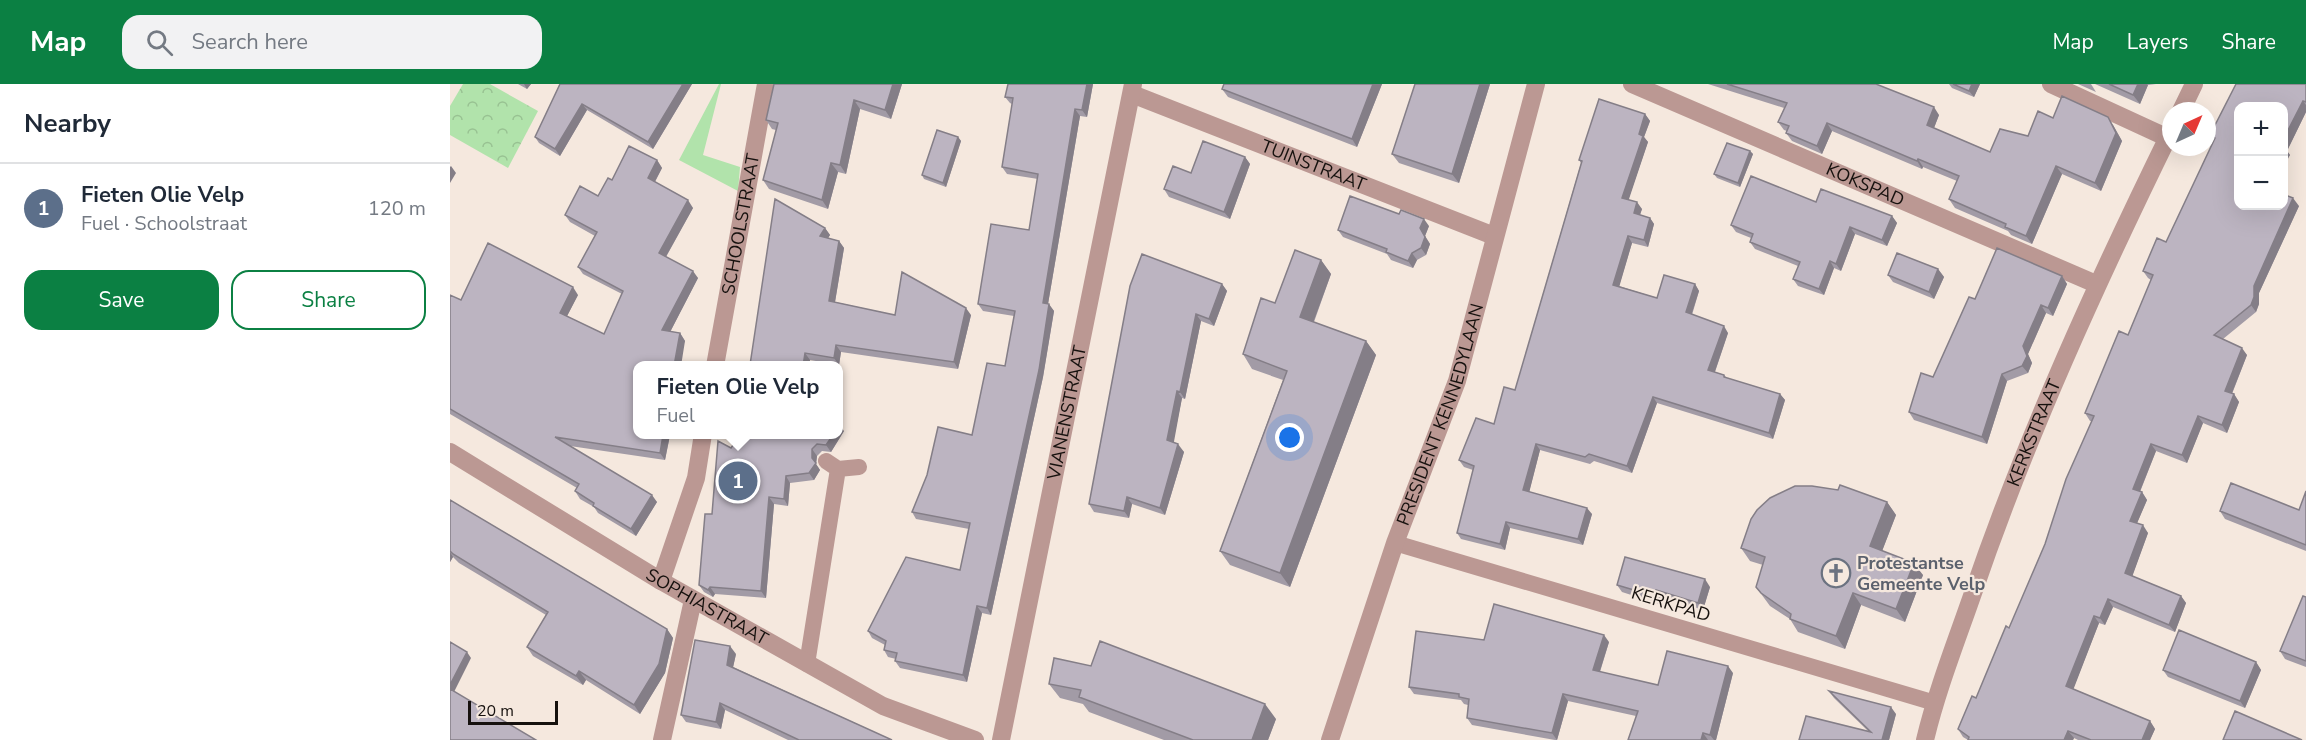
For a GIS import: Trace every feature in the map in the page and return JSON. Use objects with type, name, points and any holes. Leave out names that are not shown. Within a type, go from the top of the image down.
[{"type":"street","name":"SCHOOLSTRAAT","points":[[716,361],[766,84]]},
{"type":"street","name":"PRESIDENT KENNEDYLAAN","points":[[1330,740],[1395,543],[1457,381],[1536,84]]},
{"type":"street","name":"KOKSPAD","points":[[1632,84],[2097,284]]},
{"type":"street","name":"KERKSTRAAT","points":[[2051,84],[2162,131]]},
{"type":"street","points":[[2185,102],[2194,84]]},
{"type":"street","name":"TUINSTRAAT","points":[[1133,89],[1494,236]]},
{"type":"street","name":"VIANENSTRAAT","points":[[1001,740],[1133,89]]},
{"type":"street","name":"KERKSTRAAT","points":[[1925,740],[1935,703],[1995,528],[2097,284],[2162,149]]},
{"type":"street","points":[[661,581],[696,478],[702,439]]},
{"type":"street","name":"SOPHIASTRAAT","points":[[450,452],[693,600],[883,706],[975,740]]},
{"type":"street","points":[[662,740],[693,600]]},
{"type":"lane","points":[[807,664],[832,465],[859,467]]},
{"type":"lane","name":"KERKPAD","points":[[1395,543],[1935,703]]},
{"type":"green space","points":[[463,84],[490,84],[538,111],[508,168],[450,135],[450,106]]},
{"type":"green space","points":[[721,84],[703,155],[740,167],[738,191],[679,160]]},
{"type":"building","points":[[560,84],[683,84],[648,142],[582,104],[555,149],[535,137]]},
{"type":"building","points":[[774,84],[893,84],[885,110],[854,100],[840,165],[831,163],[822,200],[763,180],[778,123],[766,120]]},
{"type":"building","points":[[1008,84],[1087,84],[1082,110],[1075,109],[1043,303],[1049,304],[1039,370],[987,608],[977,606],[963,675],[895,661],[897,653],[884,650],[886,641],[868,631],[906,557],[960,570],[970,523],[912,512],[927,475],[938,427],[972,435],[987,363],[1005,366],[1015,311],[978,304],[991,224],[1029,230],[1038,174],[1002,167],[1013,98],[1005,97]]},
{"type":"building","points":[[1224,84],[1373,84],[1352,139],[1222,89]]},
{"type":"building","points":[[1415,84],[1480,84],[1452,174],[1392,154]]},
{"type":"building","points":[[1727,84],[1876,84],[1934,107],[1927,125],[1990,152],[2000,129],[2028,136],[2038,111],[2053,118],[2062,96],[2108,117],[2116,133],[2095,183],[2056,166],[2026,236],[2005,227],[2006,224],[1949,199],[1959,176],[1827,123],[1817,146],[1786,133],[1789,126],[1778,122],[1787,103]]},
{"type":"building","points":[[1953,84],[1972,84],[1969,91]]},
{"type":"building","points":[[2109,84],[2138,84],[2133,95]]},
{"type":"building","points":[[2236,84],[2306,84],[2306,102],[2303,101],[2288,130],[2288,102],[2234,102],[2234,210],[2288,210],[2254,286],[2251,305],[2214,335],[2242,348],[2225,391],[2234,394],[2222,425],[2198,416],[2182,455],[2151,444],[2133,489],[2142,492],[2130,521],[2143,525],[2125,573],[2181,596],[2169,625],[2108,599],[2100,618],[2094,616],[2066,686],[2150,721],[2142,740],[2091,740],[2068,731],[2064,740],[1968,740],[1969,737],[1958,729],[1972,696],[1976,698],[2006,626],[2009,628],[2045,544],[2066,479],[2094,416],[2085,413],[2119,331],[2128,335],[2153,275],[2143,271],[2157,238],[2166,242],[2207,156],[2216,156],[2216,123]]},
{"type":"building","points":[[1599,99],[1645,114],[1639,134],[1643,136],[1622,198],[1637,202],[1634,213],[1650,218],[1644,240],[1628,236],[1613,285],[1657,298],[1664,275],[1695,284],[1686,312],[1724,326],[1708,370],[1780,394],[1769,433],[1653,397],[1627,466],[1589,454],[1585,457],[1536,444],[1523,490],[1587,508],[1578,539],[1506,522],[1500,544],[1457,533],[1474,466],[1459,460],[1476,418],[1494,424],[1504,387],[1515,390],[1582,161],[1579,160]]},
{"type":"building","points":[[937,130],[958,137],[943,183],[922,175]]},
{"type":"building","points":[[1203,141],[1245,157],[1224,212],[1164,189],[1173,166],[1191,173]]},
{"type":"building","points":[[1727,143],[1750,151],[1738,183],[1714,174]]},
{"type":"building","points":[[629,146],[657,160],[648,178],[688,200],[659,253],[693,271],[662,330],[680,333],[675,361],[633,361],[633,439],[662,439],[660,453],[555,437],[652,495],[631,529],[593,506],[594,503],[575,491],[579,484],[450,409],[450,295],[461,300],[488,243],[573,287],[560,313],[604,334],[623,291],[578,267],[597,232],[565,215],[580,186],[598,196],[608,178],[612,180]]},
{"type":"building","points":[[1751,176],[1816,202],[1821,189],[1892,216],[1882,240],[1850,227],[1836,264],[1830,261],[1819,289],[1793,279],[1800,262],[1750,242],[1753,234],[1731,225]]},
{"type":"building","points":[[1350,196],[1399,214],[1401,210],[1424,219],[1420,228],[1425,237],[1421,248],[1412,253],[1408,261],[1386,252],[1387,249],[1338,230]]},
{"type":"building","points":[[2288,196],[2293,198],[2288,209]]},
{"type":"building","points":[[775,199],[825,228],[820,236],[839,241],[829,301],[895,315],[902,272],[966,308],[954,362],[836,345],[834,358],[805,353],[804,361],[751,361]]},
{"type":"building","points":[[1997,248],[2062,276],[2048,308],[2041,305],[2023,346],[2027,356],[2022,366],[2002,374],[1982,437],[1909,412],[1921,373],[1933,377],[1969,297],[1975,299]]},
{"type":"building","points":[[1295,250],[1321,260],[1300,317],[1366,341],[1280,573],[1220,551],[1287,371],[1243,354],[1261,298],[1275,303]]},
{"type":"building","points":[[1897,253],[1938,269],[1929,292],[1888,275]]},
{"type":"building","points":[[1142,254],[1222,284],[1209,319],[1196,314],[1180,392],[1177,391],[1167,440],[1178,444],[1160,508],[1127,497],[1124,511],[1089,504],[1130,286]]},
{"type":"building","points":[[737,439],[830,439],[826,445],[817,444],[812,449],[812,458],[816,463],[809,473],[786,476],[784,499],[769,497],[761,591],[710,587],[708,590],[699,585],[705,514],[712,514],[718,441],[731,448]]},
{"type":"building","points":[[2231,483],[2299,510],[2306,491],[2306,545],[2220,511]]},
{"type":"building","name":"Protestantse Gemeente Velp","points":[[1840,485],[1887,502],[1870,546],[1914,563],[1896,609],[1853,593],[1836,636],[1790,619],[1791,614],[1761,593],[1756,587],[1765,557],[1741,548],[1751,519],[1770,498],[1795,486],[1838,490]]},
{"type":"building","points":[[450,500],[667,629],[659,664],[634,705],[579,671],[576,676],[527,647],[548,612],[450,551]]},
{"type":"building","points":[[1625,557],[1705,579],[1698,603],[1656,590],[1654,596],[1617,585]]},
{"type":"building","points":[[2303,596],[2306,597],[2306,661],[2280,651]]},
{"type":"building","points":[[1494,604],[1604,635],[1593,670],[1658,685],[1667,651],[1728,666],[1710,735],[1703,733],[1701,740],[1628,740],[1638,711],[1563,694],[1552,733],[1467,718],[1469,699],[1459,697],[1459,694],[1409,687],[1416,631],[1484,640]]},
{"type":"building","points":[[2179,630],[2256,662],[2240,701],[2163,670]]},
{"type":"building","points":[[695,640],[730,646],[727,665],[892,740],[799,740],[720,703],[716,722],[681,715]]},
{"type":"building","points":[[1100,641],[1265,704],[1252,740],[1193,740],[1079,697],[1081,690],[1049,684],[1054,658],[1091,666]]},
{"type":"building","points":[[450,642],[467,652],[450,685]]},
{"type":"building","points":[[450,689],[536,740],[450,740]]},
{"type":"building","points":[[1829,691],[1891,707],[1882,740],[1799,740],[1806,716],[1871,732]]},
{"type":"building","points":[[2235,711],[2302,740],[2223,740]]},
{"type":"place","name":"Fieten Olie Velp","points":[[738,481]]},
{"type":"place","name":"Protestantse Gemeente Velp","points":[[1836,573]]}]
